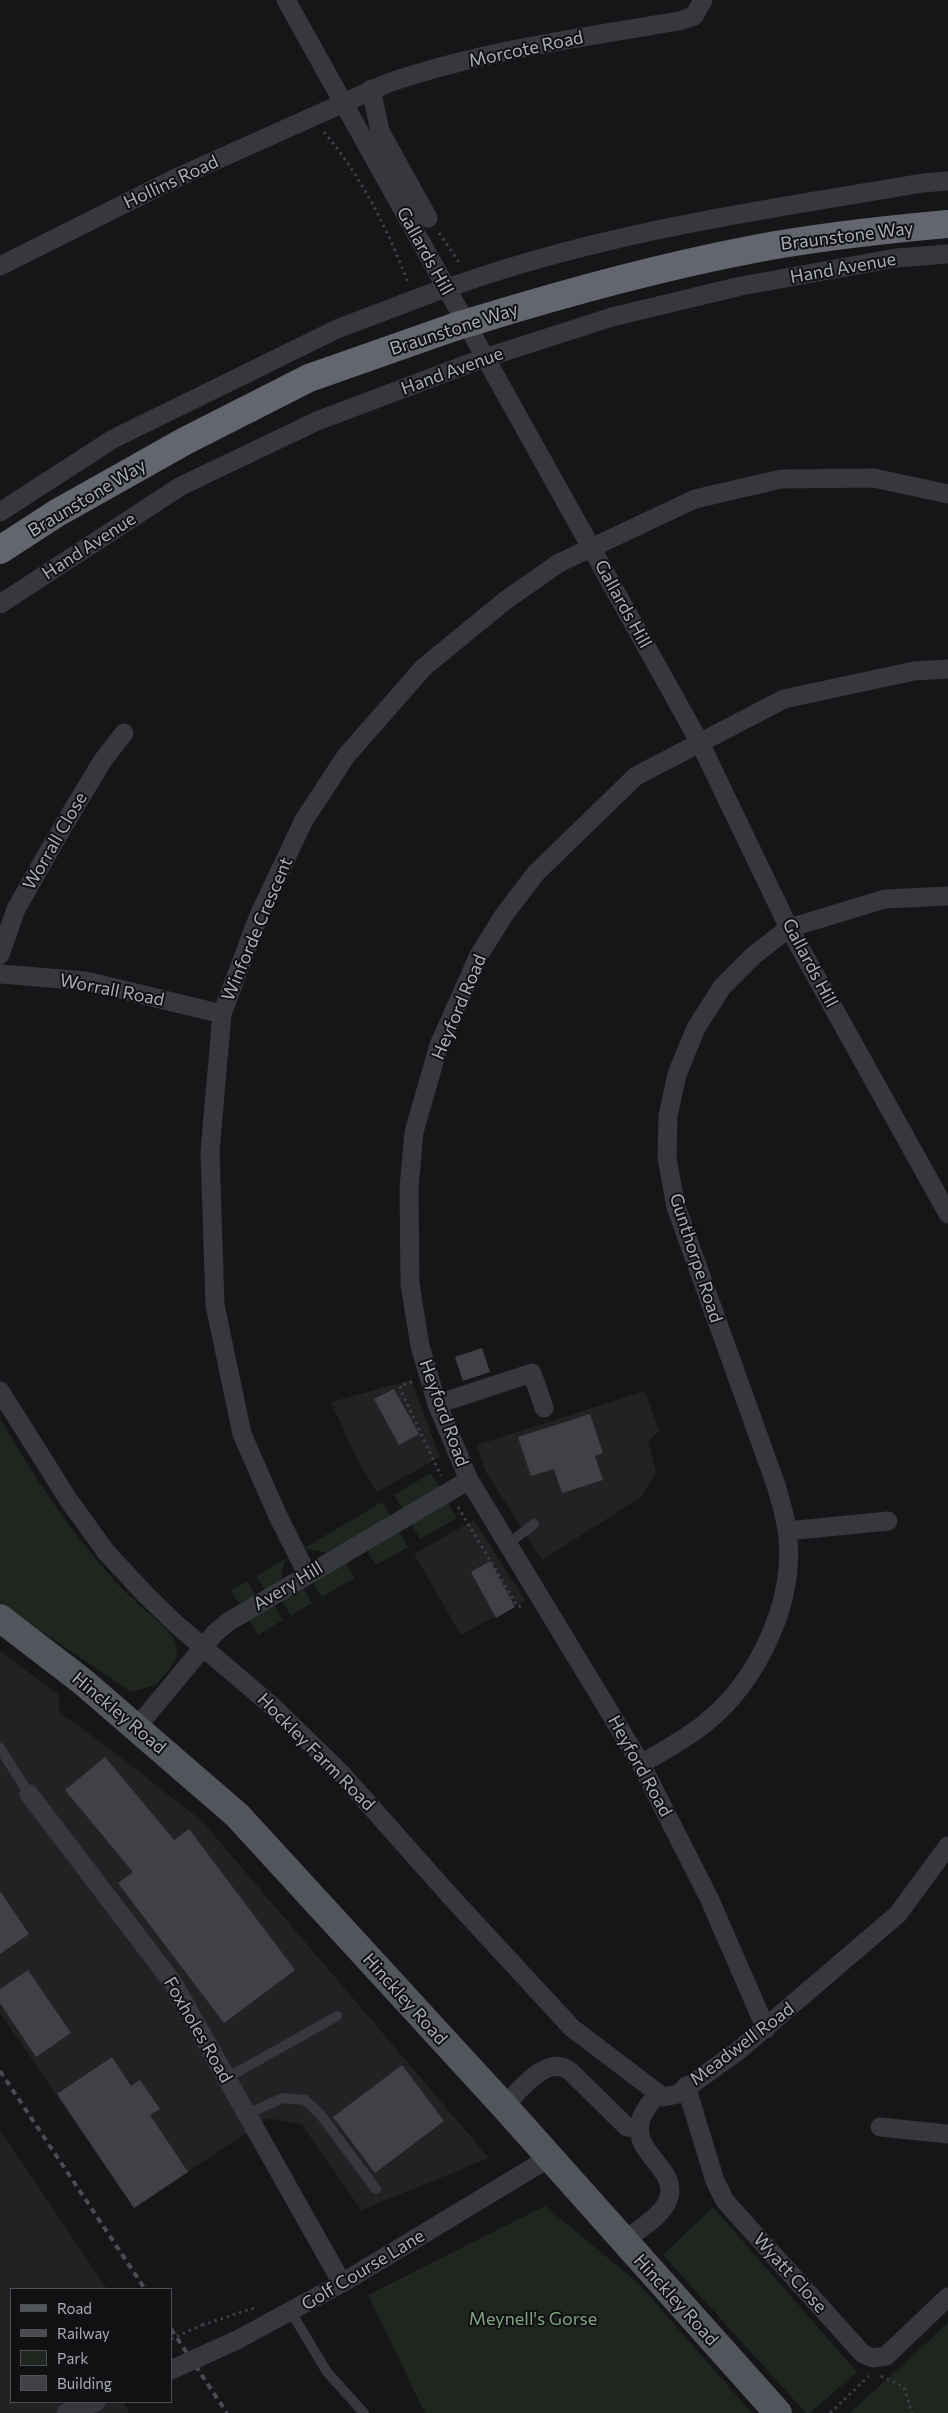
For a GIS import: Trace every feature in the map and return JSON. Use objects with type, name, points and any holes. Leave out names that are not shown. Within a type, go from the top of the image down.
[{"type":"highway","name":"Braunstone Way","points":[[0,550],[57,513],[176,446],[309,378],[465,324],[576,289],[749,250],[855,233],[948,224]]},
{"type":"main road","name":"Hinckley Road","points":[[0,1618],[137,1727],[237,1815],[504,2106],[623,2242],[778,2413]]},
{"type":"street","name":"Gallards Hill","points":[[286,0],[700,743],[790,928],[948,1214]]},
{"type":"street","name":"Morcote Road","points":[[344,103],[371,90],[418,73],[554,42],[679,21],[694,16],[703,0]]},
{"type":"street","name":"Gallards Hill","points":[[371,90],[380,131],[428,218]]},
{"type":"street","name":"Hollins Road","points":[[0,266],[174,179],[344,103]]},
{"type":"street","points":[[0,512],[113,439],[337,329],[437,291],[599,244],[739,214],[923,183],[948,182]]},
{"type":"street","name":"Hand Avenue","points":[[0,604],[181,486],[317,421],[468,364],[612,317],[741,286],[896,258],[948,254]]},
{"type":"street","name":"Winforde Crescent","points":[[307,1574],[277,1514],[242,1434],[216,1305],[210,1151],[222,1014],[259,915],[304,820],[346,756],[424,667],[506,600],[559,563],[695,499],[781,479],[874,478],[948,494]]},
{"type":"street","name":"Heyford Road","points":[[766,2029],[708,1898],[641,1764],[509,1543],[469,1480],[437,1404],[420,1346],[410,1284],[409,1188],[414,1132],[443,1037],[479,955],[504,916],[536,873],[636,776],[784,699],[914,671],[948,669]]},
{"type":"street","name":"Worrall Close","points":[[0,955],[20,901],[94,775],[124,733]]},
{"type":"street","name":"Gunthorpe Road","points":[[641,1764],[702,1726],[728,1702],[754,1669],[773,1631],[786,1579],[787,1530],[776,1485],[676,1207],[667,1158],[668,1116],[677,1074],[696,1028],[722,987],[754,955],[790,928],[885,899],[948,896]]},
{"type":"street","name":"Worrall Road","points":[[0,974],[86,981],[222,1014]]},
{"type":"street","points":[[437,1404],[532,1373],[544,1408]]},
{"type":"street","name":"Hockley Farm Road","points":[[0,1390],[63,1491],[106,1552],[147,1596],[203,1648],[272,1706],[340,1772],[452,1898],[572,2028],[657,2094]]},
{"type":"street","name":"Avery Hill","points":[[137,1727],[203,1648],[228,1622],[469,1480]]},
{"type":"street","points":[[787,1530],[888,1521]]},
{"type":"street","name":"Foxholes Road","points":[[29,1794],[173,1983],[342,2283]]},
{"type":"street","name":"Meadwell Road","points":[[657,2094],[670,2097],[738,2051],[766,2029],[898,1914],[948,1846]]},
{"type":"street","points":[[504,2106],[542,2071],[557,2066],[565,2067],[627,2127],[639,2128]]},
{"type":"street","name":"Wyatt Close","points":[[686,2086],[715,2182],[724,2201],[863,2354],[873,2358],[886,2356],[948,2297]]},
{"type":"street","points":[[623,2242],[658,2214],[669,2197],[671,2186],[668,2177],[643,2146],[639,2137],[639,2128],[645,2110],[657,2094]]},
{"type":"street","points":[[880,2127],[948,2134]]},
{"type":"street","name":"Golf Course Lane","points":[[172,2370],[237,2340],[291,2312],[549,2158]]},
{"type":"street","points":[[66,2413],[93,2403]]},
{"type":"lane","points":[[509,1543],[534,1524]]},
{"type":"lane","points":[[0,1748],[29,1794]]},
{"type":"lane","points":[[226,2078],[337,2016]]},
{"type":"lane","points":[[247,2114],[283,2098],[305,2100],[320,2114],[376,2189]]},
{"type":"lane","points":[[291,2312],[327,2372],[364,2413]]},
{"type":"path","name":"Gallards Hill","points":[[312,118],[347,159],[394,245],[414,301]]},
{"type":"path","points":[[428,218],[463,283]]},
{"type":"path","points":[[404,1385],[412,1383]]},
{"type":"path","points":[[172,2339],[202,2325]]},
{"type":"path","points":[[830,2413],[872,2372],[904,2387],[912,2413]]},
{"type":"shaded area","points":[[411,1380],[440,1457],[377,1492],[356,1457],[331,1402]]},
{"type":"shaded area","points":[[645,1391],[659,1431],[648,1441],[656,1472],[641,1497],[542,1560],[486,1472],[477,1445]]},
{"type":"shaded area","points":[[474,1520],[525,1600],[461,1635],[414,1554]]},
{"type":"shaded area","points":[[0,1651],[58,1694],[60,1713],[202,1821],[489,2158],[361,2210],[302,2125],[268,2118],[134,2208],[0,2013]]},
{"type":"shaded area","points":[[0,2130],[106,2288],[10,2288],[10,2403],[124,2403],[129,2413],[0,2413]]},
{"type":"green space","points":[[0,1418],[25,1461],[83,1543],[121,1588],[168,1631],[175,1641],[177,1651],[175,1662],[156,1685],[131,1692],[0,1603]]},
{"type":"green space","points":[[431,1473],[440,1488],[403,1510],[394,1495]]},
{"type":"green space","points":[[382,1502],[391,1517],[329,1553],[304,1548]]},
{"type":"green space","points":[[448,1503],[457,1518],[420,1539],[411,1524]]},
{"type":"green space","points":[[399,1531],[408,1547],[376,1565],[367,1550]]},
{"type":"green space","points":[[285,1559],[280,1582],[265,1590],[256,1576]]},
{"type":"green space","points":[[346,1563],[355,1578],[322,1597],[313,1582]]},
{"type":"green space","points":[[247,1581],[256,1596],[240,1605],[231,1590]]},
{"type":"green space","points":[[303,1588],[312,1603],[291,1616],[282,1601]]},
{"type":"green space","points":[[274,1605],[283,1620],[258,1635],[249,1620]]},
{"type":"green space","name":"Meynell's Gorse","points":[[545,2206],[638,2283],[752,2413],[425,2413],[368,2295]]},
{"type":"green space","points":[[713,2207],[857,2372],[810,2413],[806,2413],[663,2255]]},
{"type":"green space","points":[[948,2323],[948,2413],[850,2413]]},
{"type":"building","points":[[482,1348],[490,1372],[463,1381],[455,1357]]},
{"type":"building","points":[[394,1389],[419,1434],[399,1445],[374,1399]]},
{"type":"building","points":[[590,1414],[603,1453],[595,1456],[603,1480],[562,1493],[554,1469],[531,1476],[518,1437]]},
{"type":"building","points":[[490,1561],[515,1607],[496,1618],[471,1572]]},
{"type":"building","points":[[105,1757],[174,1840],[189,1829],[295,1970],[224,2023],[118,1883],[133,1872],[65,1790]]},
{"type":"building","points":[[0,1891],[29,1934],[0,1954]]},
{"type":"building","points":[[28,1970],[71,2033],[36,2057],[0,2003],[0,1989]]},
{"type":"building","points":[[112,2057],[131,2086],[140,2080],[160,2109],[150,2115],[188,2172],[134,2208],[57,2094]]},
{"type":"building","points":[[402,2065],[444,2121],[375,2173],[333,2117]]},
{"type":"railway","points":[[0,2071],[144,2288]]},
{"type":"railway","points":[[172,2330],[227,2413]]}]
